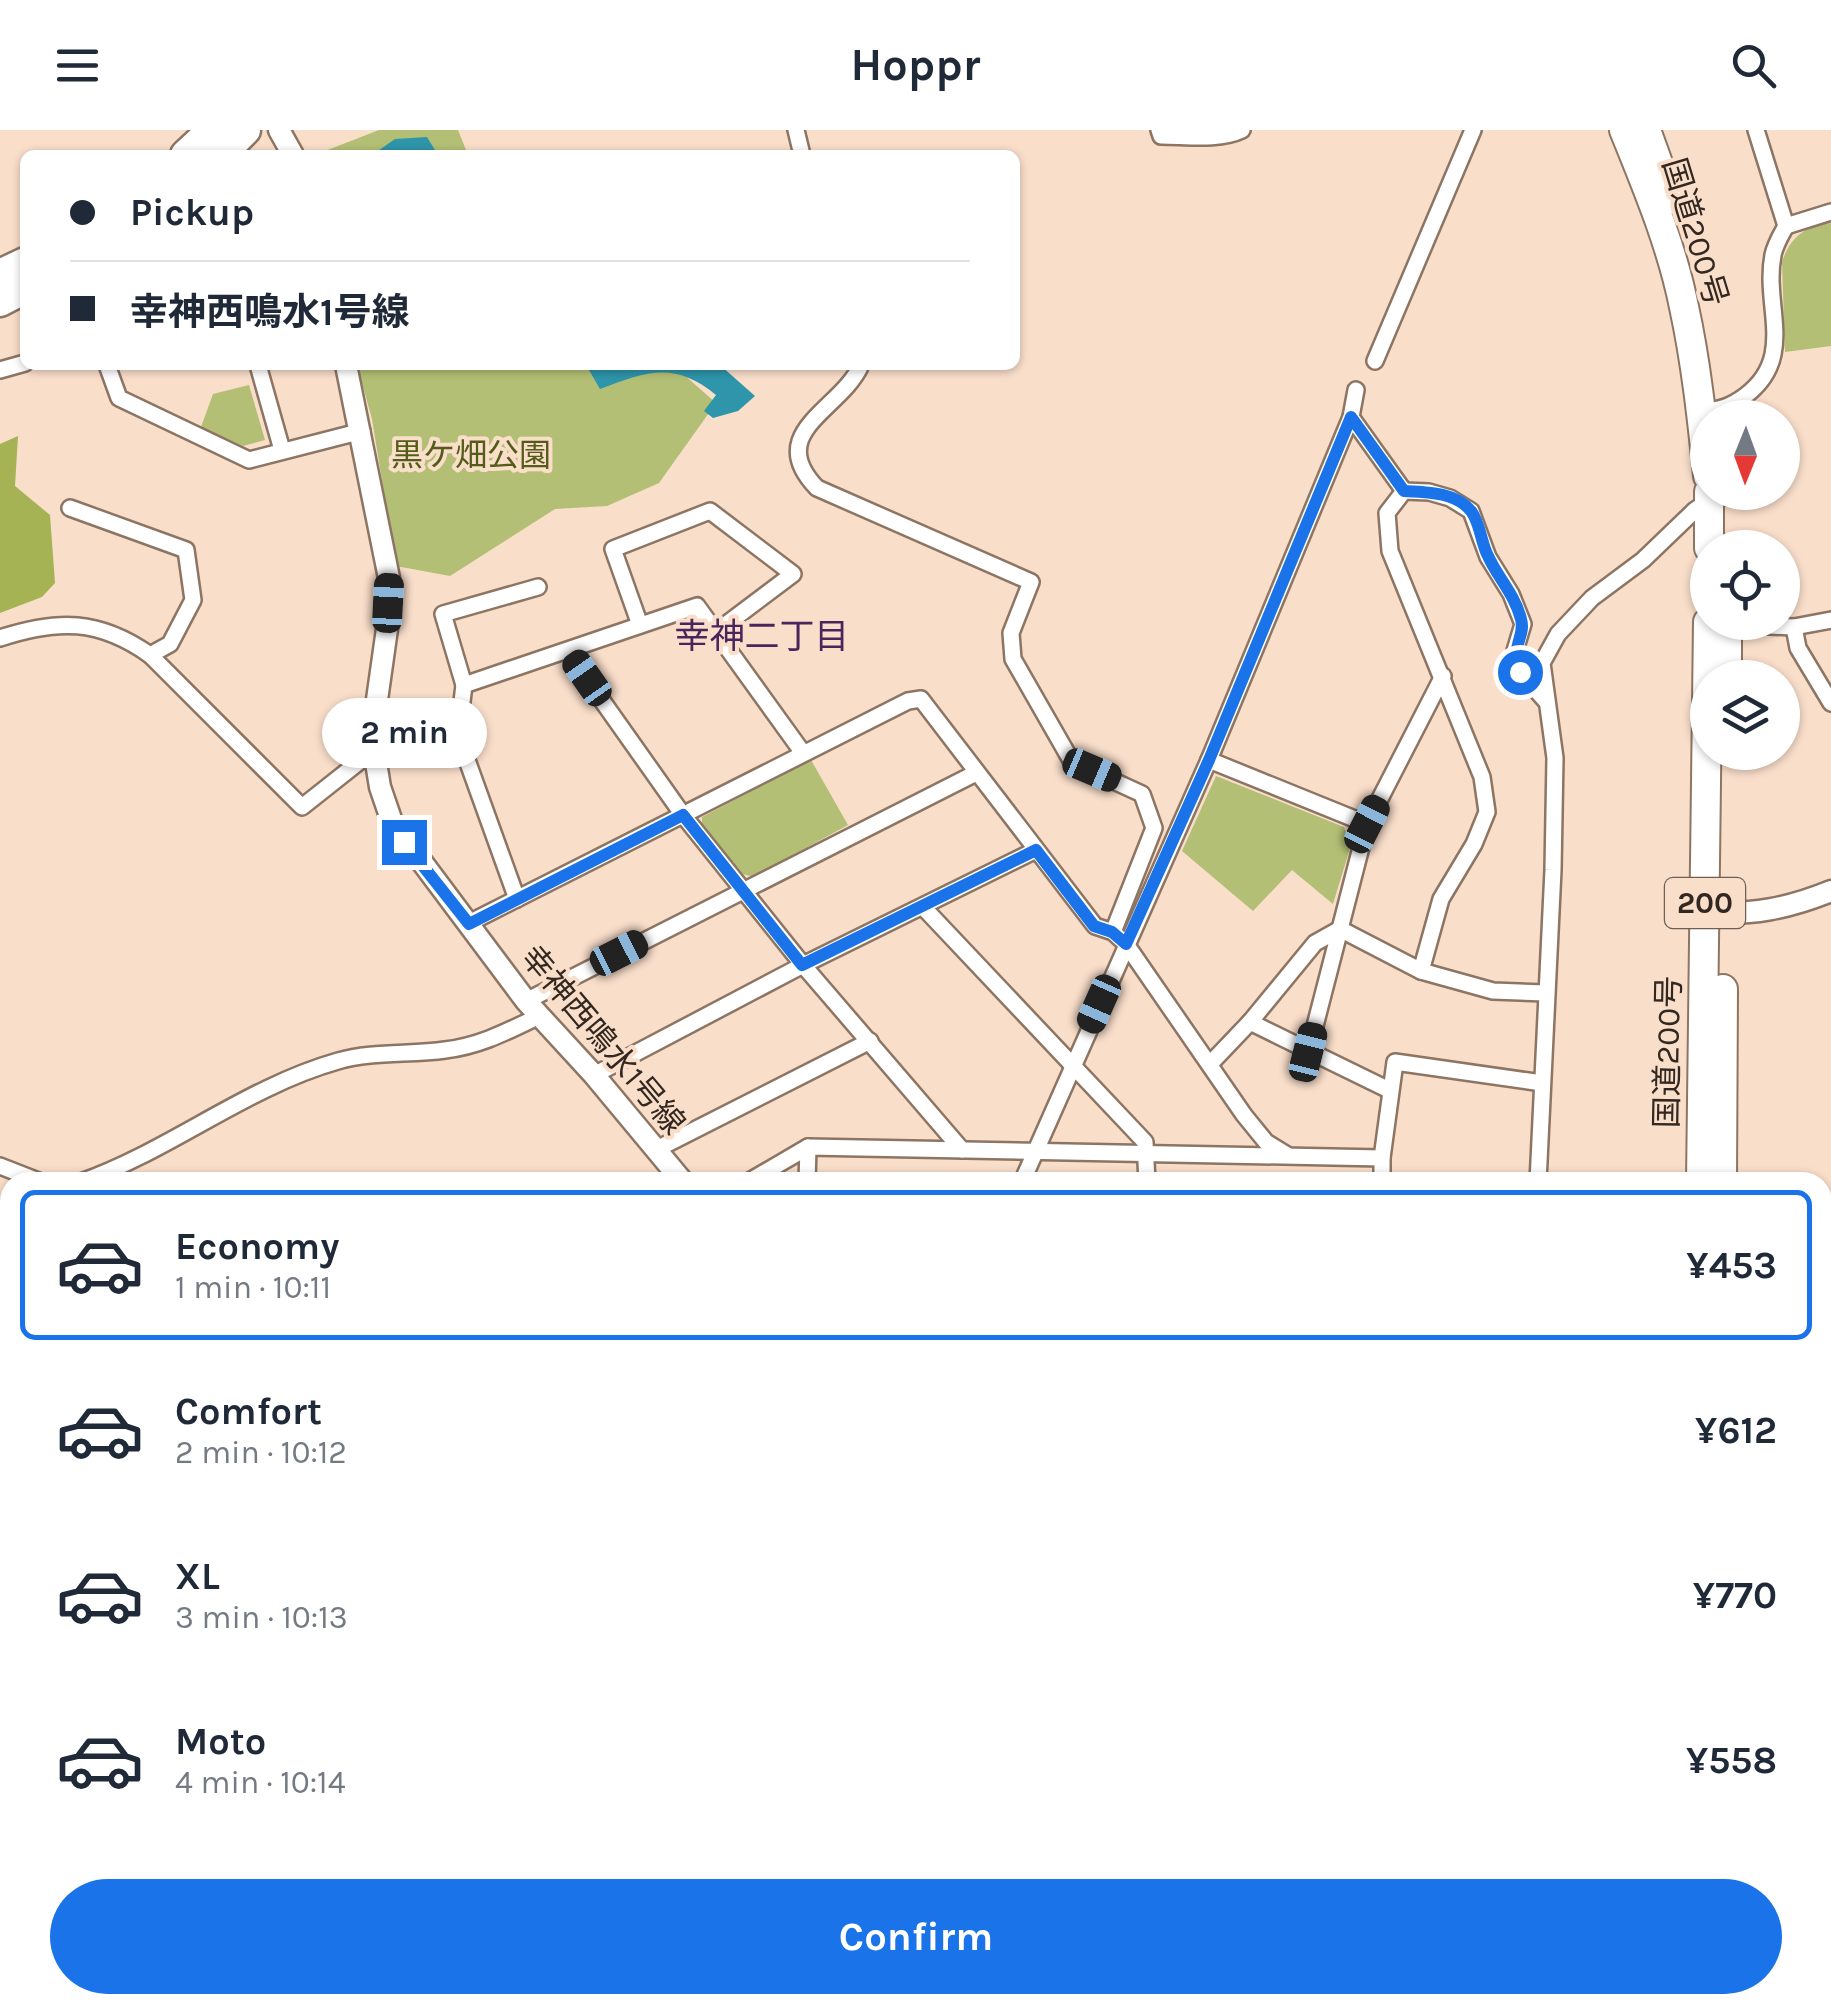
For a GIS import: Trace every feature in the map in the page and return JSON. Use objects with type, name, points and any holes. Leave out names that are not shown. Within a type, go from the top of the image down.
[{"type":"highway","points":[[191,150],[213,130]]},
{"type":"highway","points":[[225,150],[245,130]]},
{"type":"highway","name":"国道200号","points":[[1624,130],[1655,207],[1710,400]]},
{"type":"highway","name":"国道200号","points":[[1646,130],[1701,300],[1713,400]]},
{"type":"highway","name":"国道200号","points":[[1718,640],[1714,912],[1722,1172]]},
{"type":"highway","name":"国道200号","points":[[1701,1172],[1725,770]]},
{"type":"street","points":[[1159,130],[1160,136],[1236,134],[1242,130]]},
{"type":"street","points":[[1375,360],[1473,130]]},
{"type":"street","points":[[1735,400],[1758,386],[1774,360],[1772,263],[1786,226],[1756,130]]},
{"type":"street","points":[[1786,226],[1831,212]]},
{"type":"street","points":[[110,370],[119,398],[249,460],[362,431]]},
{"type":"street","points":[[259,370],[282,450]]},
{"type":"street","name":"幸神西鳴水1号線","points":[[347,370],[389,578],[374,750],[380,788],[392,822],[532,1008],[676,1172]]},
{"type":"street","points":[[860,370],[804,432],[797,451],[802,472],[818,488],[1031,582],[1011,633],[1013,659],[1072,762],[1142,794],[1154,828],[1112,932]]},
{"type":"street","points":[[1026,1172],[1209,760],[1351,417],[1356,390]]},
{"type":"street","points":[[1351,417],[1404,491]]},
{"type":"street","points":[[1404,491],[1387,513],[1390,551],[1482,776],[1486,812],[1474,844],[1441,900],[1421,971]]},
{"type":"street","points":[[1404,491],[1450,498],[1471,512],[1488,556],[1511,594],[1523,624],[1514,654],[1520,672],[1545,700]]},
{"type":"street","points":[[70,508],[186,550],[193,600],[170,644],[150,655]]},
{"type":"street","points":[[1538,1172],[1555,758],[1542,663],[1558,634],[1592,598],[1644,560],[1694,510]]},
{"type":"street","points":[[640,625],[613,549],[710,511],[794,574],[716,632]]},
{"type":"street","points":[[517,899],[458,735],[464,685],[444,614],[538,586]]},
{"type":"street","points":[[464,685],[697,606],[803,753]]},
{"type":"street","points":[[1800,626],[1831,620]]},
{"type":"street","points":[[0,638],[28,629],[72,625],[122,636],[150,655],[302,807],[374,750]]},
{"type":"street","points":[[1796,640],[1831,703]]},
{"type":"street","points":[[568,651],[683,815],[802,965],[962,1150]]},
{"type":"street","points":[[1308,1052],[1367,824],[1443,676]]},
{"type":"street","points":[[469,924],[803,753],[921,698],[1094,926],[1112,932],[1126,944],[1266,1142],[1286,1156]]},
{"type":"street","points":[[1209,760],[1367,824]]},
{"type":"street","points":[[110,1172],[276,1084],[341,1060],[449,1050],[488,1041],[532,1008],[743,889],[976,773]]},
{"type":"street","points":[[594,1075],[802,965],[1036,850]]},
{"type":"street","points":[[1714,912],[1790,908],[1831,891]]},
{"type":"street","points":[[924,908],[1145,1142],[1147,1172]]},
{"type":"street","points":[[1340,929],[1421,971],[1493,991],[1546,993]]},
{"type":"street","points":[[1210,1064],[1314,943],[1340,929]]},
{"type":"street","points":[[1250,1022],[1389,1090]]},
{"type":"street","points":[[657,1149],[870,1041]]},
{"type":"street","points":[[1382,1172],[1394,1062],[1542,1083]]},
{"type":"street","points":[[807,1172],[808,1147]]},
{"type":"street","points":[[765,1172],[808,1147],[1382,1158]]},
{"type":"green space","points":[[379,130],[458,130],[466,150],[328,150]]},
{"type":"green space","points":[[1831,223],[1831,346],[1785,352],[1782,262],[1800,234]]},
{"type":"green space","name":"黒ケ畑公園","points":[[358,370],[679,370],[716,403],[659,483],[607,506],[555,509],[450,576],[396,566],[372,419]]},
{"type":"green space","points":[[249,385],[265,440],[243,446],[201,427],[213,394]]},
{"type":"green space","points":[[18,436],[15,486],[50,515],[55,583],[42,597],[0,613],[0,444]]},
{"type":"green space","points":[[811,760],[848,825],[753,877],[743,874],[702,825],[702,817]]},
{"type":"green space","points":[[1216,776],[1344,827],[1351,845],[1333,904],[1292,870],[1253,911],[1182,851]]},
{"type":"water","points":[[427,137],[435,150],[379,150],[395,139]]},
{"type":"water","points":[[589,370],[726,370],[755,396],[738,411],[713,418],[704,411],[716,395],[674,373],[647,374],[600,389]]},
{"type":"district","name":"幸神二丁目","points":[[762,636]]},
{"type":"route","points":[[404,842],[469,924],[683,815],[802,965],[1036,850],[1094,926],[1112,932],[1126,944],[1209,760],[1351,417],[1404,491],[1450,498],[1471,512],[1488,556],[1511,594],[1523,624],[1514,654],[1520,672]]}]
